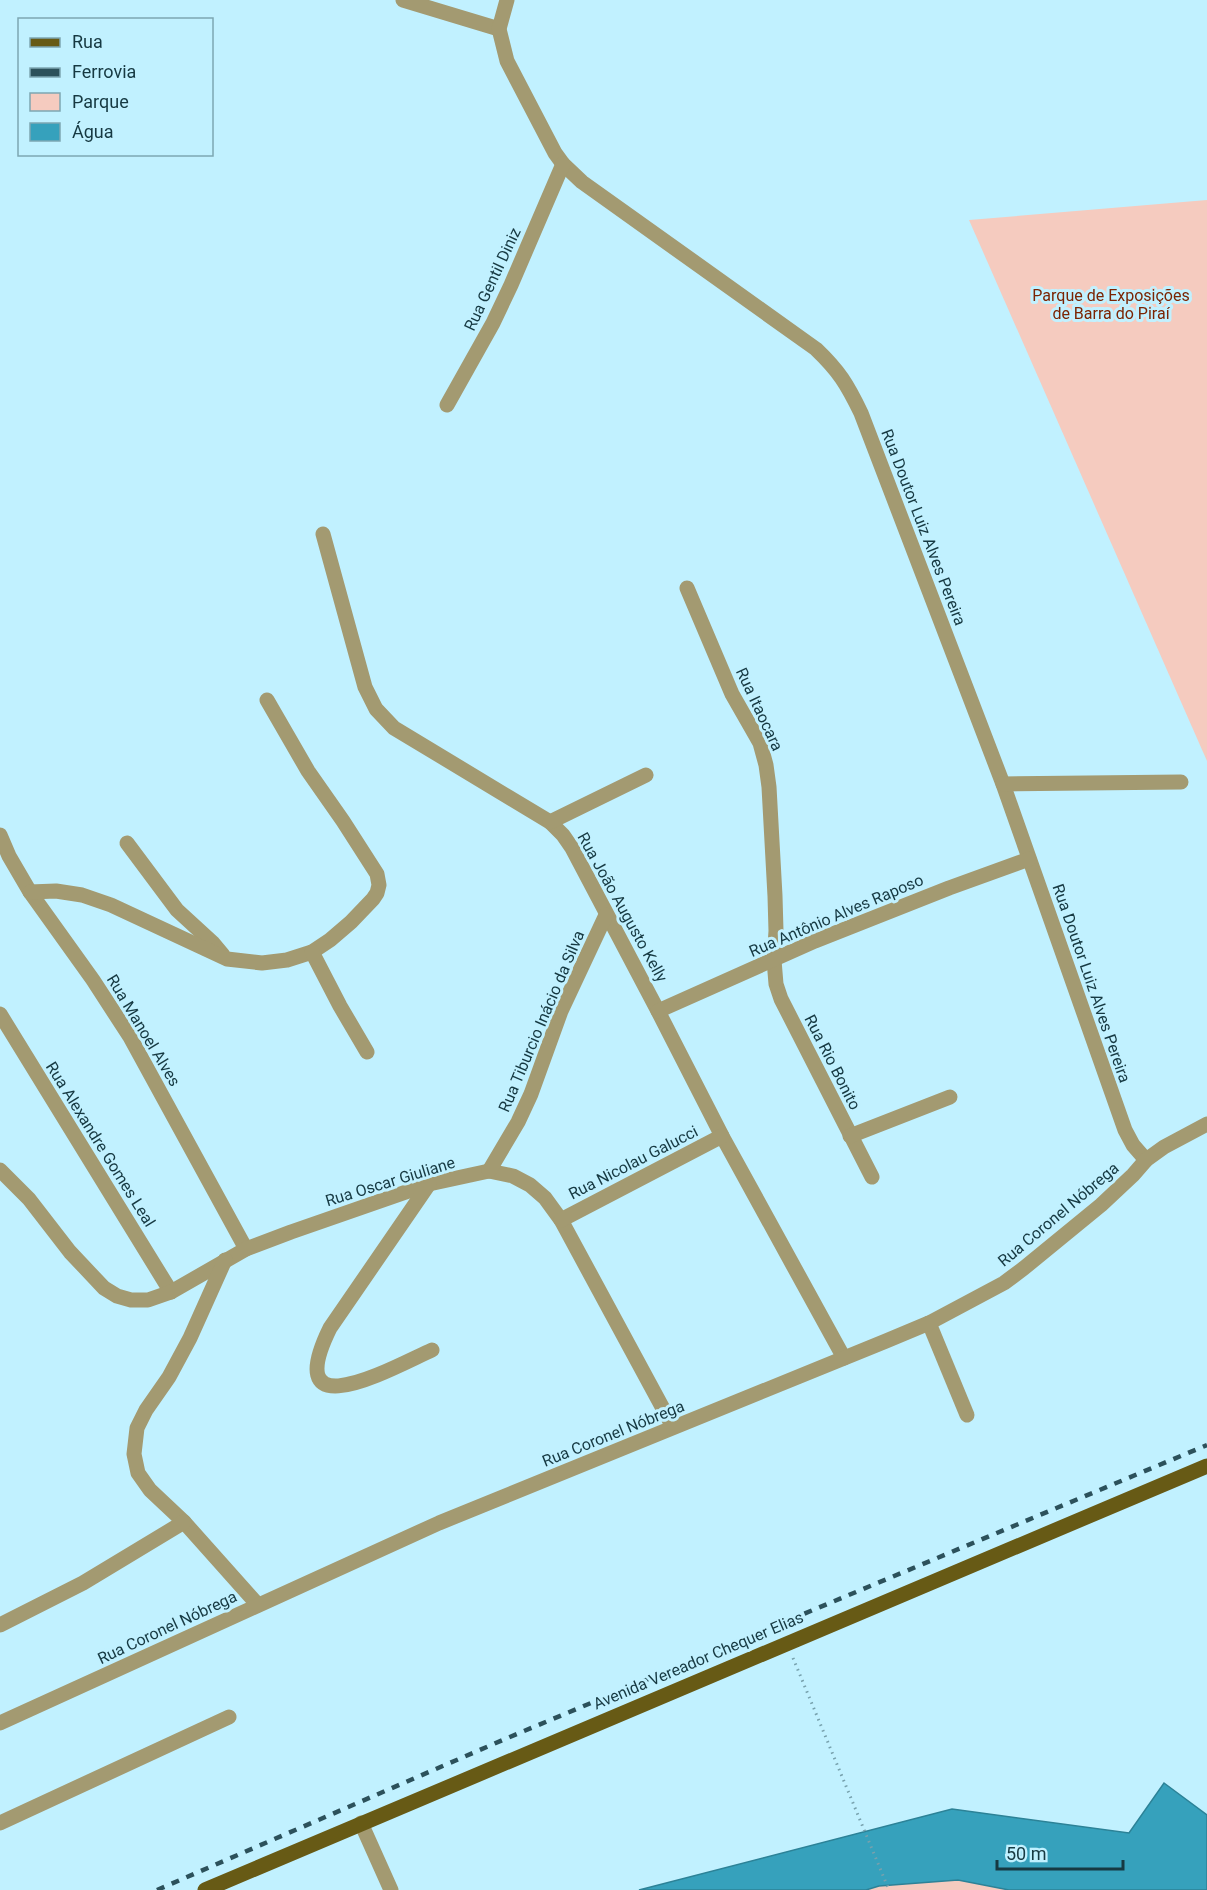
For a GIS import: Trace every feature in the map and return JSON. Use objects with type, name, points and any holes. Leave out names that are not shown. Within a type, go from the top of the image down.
[{"type":"main road","name":"Avenida Vereador Chequer Elias","points":[[205,1890],[224,1886],[361,1823],[1207,1466]]},
{"type":"street","points":[[403,0],[499,29],[507,0]]},
{"type":"street","name":"Rua Doutor Luiz Alves Pereira","points":[[499,29],[507,61],[550,146],[563,164],[582,182],[816,349],[835,367],[849,388],[861,413],[1003,784],[1125,1130],[1133,1145],[1146,1160]]},
{"type":"street","name":"Rua Gentil Diniz","points":[[447,405],[493,323],[563,164]]},
{"type":"street","name":"Rua João Augusto Kelly","points":[[323,534],[365,687],[376,709],[394,728],[550,822],[563,835],[572,848],[722,1136],[844,1358]]},
{"type":"street","name":"Rua Itaocara","points":[[687,588],[732,694],[760,743],[766,765],[775,896],[774,960]]},
{"type":"street","points":[[30,892],[56,891],[111,905],[227,959],[262,963],[286,960],[312,952],[330,940],[373,899],[379,885],[377,874],[308,771],[267,700]]},
{"type":"street","points":[[550,822],[646,776]]},
{"type":"street","points":[[1003,784],[1181,782]]},
{"type":"street","name":"Rua Manoel Alves","points":[[0,835],[9,856],[30,892],[93,980],[130,1037],[246,1249]]},
{"type":"street","points":[[127,843],[177,910],[227,959]]},
{"type":"street","name":"Rua Antônio Alves Raposo","points":[[658,1011],[815,940],[1029,859]]},
{"type":"street","name":"Rua Tiburcio Inácio da Silva","points":[[489,1171],[518,1122],[531,1094],[561,1011],[606,915]]},
{"type":"street","points":[[312,952],[367,1052]]},
{"type":"street","name":"Rua Rio Bonito","points":[[774,960],[776,984],[781,999],[872,1177]]},
{"type":"street","name":"Rua Alexandre Gomes Leal","points":[[0,1014],[171,1292]]},
{"type":"street","points":[[850,1136],[950,1097]]},
{"type":"street","name":"Rua Coronel Nóbrega","points":[[0,1723],[439,1523],[928,1323],[1004,1283],[1101,1205],[1146,1160],[1164,1147],[1207,1124]]},
{"type":"street","name":"Rua Nicolau Galucci","points":[[561,1220],[722,1136]]},
{"type":"street","name":"Rua Oscar Giuliane","points":[[0,1170],[29,1199],[69,1252],[104,1288],[117,1296],[131,1300],[148,1300],[171,1292],[246,1249],[429,1184],[489,1171],[513,1176],[530,1185],[545,1198],[561,1220],[674,1427]]},
{"type":"street","points":[[429,1184],[330,1328],[316,1361],[317,1373],[322,1382],[333,1387],[345,1386],[363,1381],[432,1350]]},
{"type":"street","points":[[225,1260],[190,1338],[137,1428],[134,1454],[138,1473],[150,1490],[184,1522],[258,1605]]},
{"type":"street","points":[[928,1323],[967,1415]]},
{"type":"street","points":[[0,1625],[83,1583],[184,1522]]},
{"type":"street","points":[[0,1823],[229,1717]]},
{"type":"street","points":[[361,1823],[391,1890]]},
{"type":"path","points":[[786,1643],[889,1890]]},
{"type":"green space","name":"Parque de Exposições de Barra do Piraí","points":[[1207,200],[1207,761],[969,220]]},
{"type":"green space","points":[[958,1880],[1009,1890],[866,1890],[879,1886]]},
{"type":"water","points":[[1164,1783],[1207,1815],[1207,1890],[1009,1890],[958,1880],[879,1886],[866,1890],[639,1890],[952,1809],[1129,1833]]},
{"type":"railway","points":[[157,1890],[505,1739],[1207,1445]]}]
